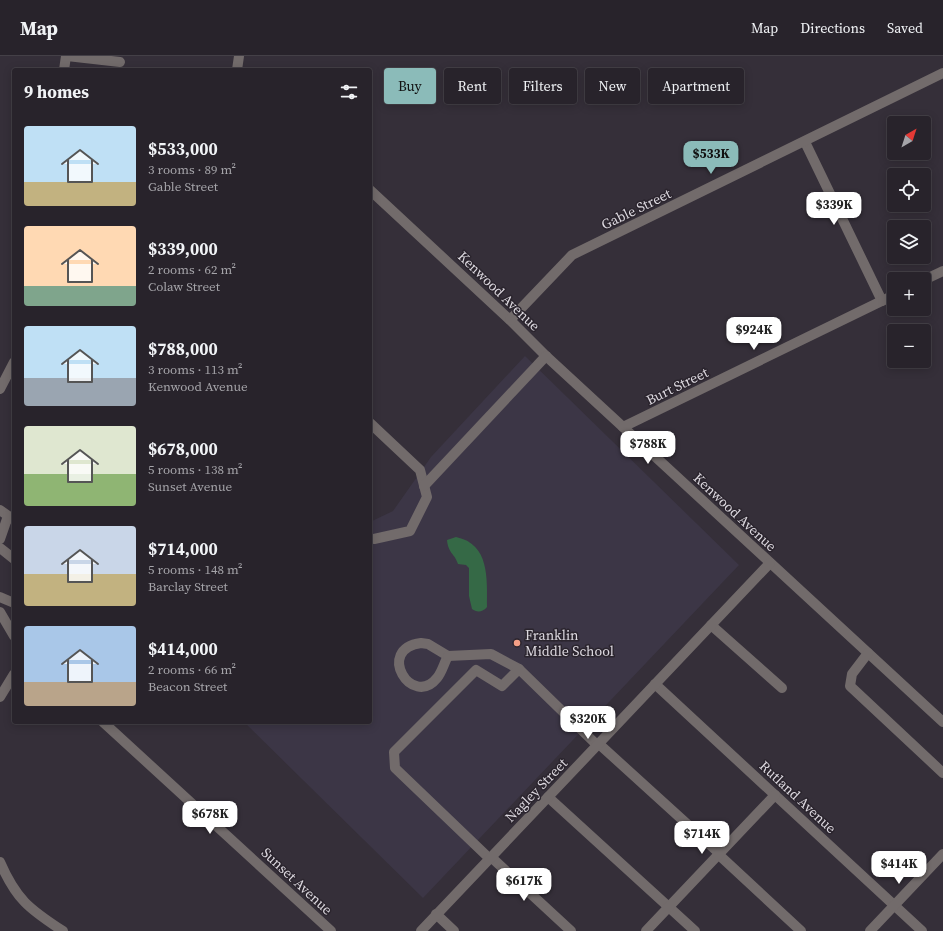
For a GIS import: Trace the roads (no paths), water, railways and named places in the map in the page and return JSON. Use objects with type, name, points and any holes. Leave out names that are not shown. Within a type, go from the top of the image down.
[{"type":"street","points":[[64,68],[66,56],[120,62]]},
{"type":"street","points":[[237,68],[239,56]]},
{"type":"street","name":"Gable Street","points":[[510,320],[572,255],[943,73]]},
{"type":"street","points":[[805,142],[882,301]]},
{"type":"street","name":"Kenwood Avenue","points":[[372,192],[510,320],[623,428],[943,722]]},
{"type":"street","points":[[931,277],[943,271]]},
{"type":"street","name":"Burt Street","points":[[623,428],[887,298]]},
{"type":"street","points":[[424,486],[546,356]]},
{"type":"street","points":[[0,389],[12,367]]},
{"type":"street","points":[[372,425],[420,470],[427,497],[410,531],[374,539]]},
{"type":"street","points":[[0,539],[7,515]]},
{"type":"street","points":[[0,548],[12,557]]},
{"type":"street","name":"Nagley Street","points":[[421,931],[770,563]]},
{"type":"street","points":[[0,597],[12,602]]},
{"type":"street","points":[[0,612],[12,633]]},
{"type":"street","points":[[711,625],[782,688]]},
{"type":"street","points":[[448,656],[440,673],[431,684],[416,686],[409,683],[400,672],[400,657],[408,646],[414,644],[428,644],[448,656],[491,654],[519,669],[598,744],[719,853],[801,931]]},
{"type":"street","points":[[868,653],[852,674],[850,686],[943,773]]},
{"type":"street","points":[[519,669],[502,686],[476,670],[394,752],[395,768],[490,858],[571,931]]},
{"type":"street","points":[[0,697],[12,677]]},
{"type":"street","name":"Rutland Avenue","points":[[655,684],[922,931]]},
{"type":"street","name":"Sunset Avenue","points":[[105,724],[331,931]]},
{"type":"street","points":[[646,931],[775,795]]},
{"type":"street","points":[[548,797],[695,931]]},
{"type":"street","points":[[870,931],[943,854]]},
{"type":"street","points":[[0,862],[18,897],[41,918],[63,931]]},
{"type":"street","points":[[436,914],[454,931]]},
{"type":"place","name":"Franklin Middle School","points":[[517,643]]}]
